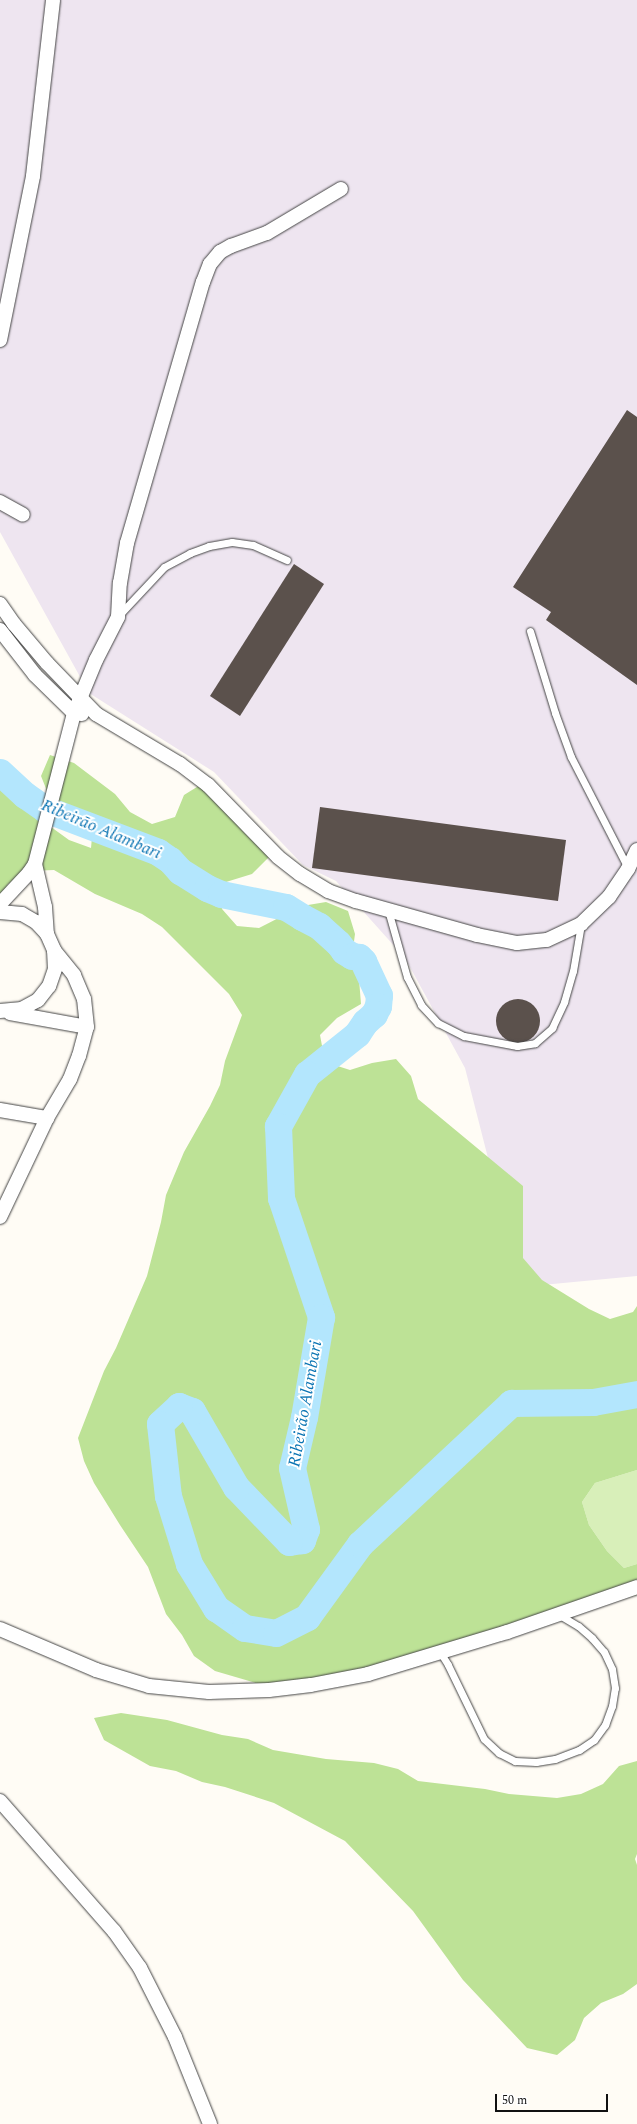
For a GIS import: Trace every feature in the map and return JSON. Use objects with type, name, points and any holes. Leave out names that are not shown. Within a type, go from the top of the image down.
[{"type":"street","points":[[0,340],[33,176],[53,0]]},
{"type":"street","points":[[0,904],[29,874],[37,857],[74,713],[96,660],[118,617],[120,583],[127,543],[203,282],[210,264],[220,252],[231,246],[267,233],[341,188]]},
{"type":"street","points":[[0,502],[23,515]]},
{"type":"street","points":[[0,604],[14,624],[47,663],[96,714],[180,764],[208,785],[278,856],[300,874],[328,891],[388,910],[477,935],[517,943],[547,940],[581,924],[609,897],[628,869],[637,850]]},
{"type":"street","points":[[0,630],[35,675],[74,713],[96,714]]},
{"type":"street","points":[[37,857],[45,907],[47,934]]},
{"type":"street","points":[[0,912],[22,914],[36,922],[47,934],[54,950],[74,975],[84,999],[87,1027],[79,1056],[70,1079],[47,1118],[0,1217]]},
{"type":"street","points":[[2,1012],[22,1009],[38,1000],[49,986],[55,969],[54,950]]},
{"type":"street","points":[[2,1012],[87,1027]]},
{"type":"street","points":[[0,1110],[47,1118]]},
{"type":"street","points":[[0,1629],[96,1670],[149,1686],[209,1692],[269,1690],[343,1680],[440,1652],[637,1587]]},
{"type":"street","points":[[0,1801],[96,1909],[140,1968],[175,2037],[210,2124]]},
{"type":"lane","points":[[118,617],[143,588],[164,567],[190,553],[209,546],[232,542],[253,546],[287,560]]},
{"type":"lane","points":[[530,631],[555,714],[571,757],[628,869]]},
{"type":"lane","points":[[388,910],[407,977],[421,1005],[438,1022],[464,1036],[517,1046],[535,1042],[552,1028],[564,1002],[574,971],[581,924]]},
{"type":"lane","points":[[440,1652],[448,1665],[484,1739],[499,1753],[515,1761],[536,1762],[555,1759],[579,1750],[594,1740],[605,1725],[612,1706],[615,1688],[612,1669],[604,1652],[592,1638],[578,1626],[557,1614]]},
{"type":"shaded area","points":[[0,0],[637,0],[637,1276],[521,1287],[465,1068],[405,958],[336,881],[303,865],[214,772],[89,693],[0,532]]},
{"type":"green space","points":[[50,755],[74,763],[115,794],[130,812],[152,824],[175,817],[184,795],[205,782],[269,857],[252,874],[226,882],[222,909],[237,926],[259,928],[302,906],[326,902],[348,911],[355,934],[352,956],[359,979],[361,1004],[337,1018],[320,1035],[325,1062],[350,1070],[372,1063],[396,1059],[411,1076],[418,1099],[523,1186],[523,1258],[542,1280],[589,1309],[610,1319],[633,1312],[637,1306],[637,1470],[595,1483],[582,1502],[589,1525],[607,1551],[624,1568],[637,1564],[637,1595],[292,1688],[263,1685],[215,1671],[194,1656],[182,1635],[166,1614],[148,1567],[94,1483],[84,1461],[78,1438],[104,1371],[116,1348],[147,1276],[161,1222],[166,1195],[184,1152],[220,1085],[225,1061],[242,1015],[229,994],[162,927],[142,914],[95,894],[54,870],[29,871],[8,884],[0,898],[0,781],[29,811],[69,840],[91,848],[93,826],[51,801],[41,776]]},
{"type":"green space","points":[[637,1470],[637,1564],[624,1568],[607,1551],[589,1525],[582,1502],[595,1483]]},
{"type":"green space","points":[[121,1713],[167,1720],[222,1735],[248,1739],[273,1750],[326,1759],[374,1763],[398,1769],[418,1781],[485,1789],[509,1794],[557,1798],[581,1794],[603,1784],[619,1766],[637,1761],[637,1854],[635,1859],[637,1865],[637,1984],[623,1994],[601,2003],[584,2018],[575,2040],[557,2055],[527,2048],[463,1980],[413,1911],[345,1841],[274,1803],[225,1787],[202,1782],[176,1771],[150,1766],[104,1740],[94,1718]]},
{"type":"building","points":[[627,410],[637,417],[637,685],[546,620],[551,612],[513,587]]},
{"type":"building","points":[[294,564],[324,584],[240,716],[210,696]]},
{"type":"building","points":[[320,807],[566,840],[558,901],[312,868]]},
{"type":"building","points":[[518,999],[530,1003],[536,1009],[540,1021],[536,1033],[530,1039],[518,1043],[506,1039],[500,1033],[496,1021],[500,1009],[506,1003]]},
{"type":"waterway","name":"Ribeirão Alambari","points":[[0,772],[25,795],[45,809],[158,852],[170,860],[180,871],[207,888],[221,894],[286,907],[319,926],[338,943],[344,951],[352,956],[359,957],[363,961],[379,995],[378,1006],[374,1014],[365,1022],[357,1034],[307,1074],[278,1126],[281,1198],[321,1317],[304,1417],[292,1468],[306,1529],[302,1540],[289,1542],[236,1487],[192,1411],[179,1406],[160,1424],[168,1496],[189,1564],[216,1608],[245,1628],[276,1633],[307,1617],[360,1544],[511,1403],[593,1402],[637,1394]]}]
